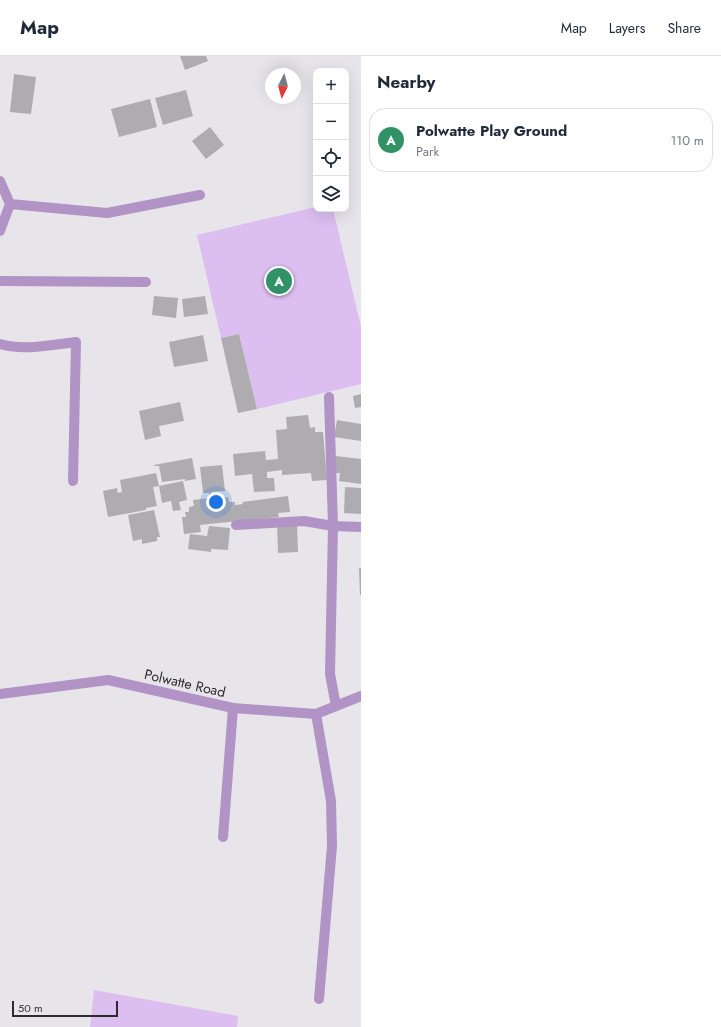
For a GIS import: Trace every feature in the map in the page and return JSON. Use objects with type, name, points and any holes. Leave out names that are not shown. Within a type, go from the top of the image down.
[{"type":"street","points":[[0,180],[10,204],[0,231]]},
{"type":"street","points":[[10,204],[107,212],[200,195]]},
{"type":"street","points":[[0,281],[146,282]]},
{"type":"street","points":[[0,344],[12,347],[32,347],[76,342],[73,481]]},
{"type":"street","points":[[330,397],[333,526],[330,674],[336,706]]},
{"type":"street","points":[[236,525],[304,521],[333,526],[361,527]]},
{"type":"street","name":"Polwatte Road","points":[[0,694],[108,680],[233,708],[316,714],[361,696]]},
{"type":"street","points":[[223,837],[233,708]]},
{"type":"street","points":[[316,714],[331,801],[332,846],[319,999]]},
{"type":"shaded area","points":[[313,208],[313,212],[334,212],[361,327],[361,384],[257,409],[239,334],[221,338],[197,235]]},
{"type":"shaded area","points":[[94,990],[238,1016],[237,1027],[90,1027]]},
{"type":"building","points":[[180,56],[206,56],[208,61],[185,70]]},
{"type":"building","points":[[14,74],[36,77],[31,114],[10,112]]},
{"type":"building","points":[[186,90],[193,116],[163,125],[155,98]]},
{"type":"building","points":[[150,99],[157,127],[119,137],[111,109]]},
{"type":"building","points":[[210,127],[224,145],[206,159],[192,141]]},
{"type":"building","points":[[154,296],[178,298],[176,318],[152,315]]},
{"type":"building","points":[[205,296],[208,314],[184,317],[182,299]]},
{"type":"building","points":[[239,334],[257,409],[238,413],[221,338]]},
{"type":"building","points":[[203,335],[208,361],[174,367],[169,342]]},
{"type":"building","points":[[361,394],[361,407],[355,408],[353,396]]},
{"type":"building","points":[[180,402],[184,421],[159,426],[161,436],[145,440],[139,411]]},
{"type":"building","points":[[308,415],[310,428],[315,427],[315,432],[323,432],[327,480],[312,481],[311,473],[282,475],[282,470],[267,472],[267,478],[274,478],[275,491],[254,492],[252,474],[235,476],[233,454],[265,451],[266,460],[278,459],[276,430],[287,429],[286,417]]},
{"type":"building","points":[[337,420],[361,424],[361,441],[334,437]]},
{"type":"building","points":[[336,456],[361,459],[361,484],[339,481],[340,473],[334,473]]},
{"type":"building","points":[[192,458],[196,479],[162,482],[159,466],[154,466],[154,465]]},
{"type":"building","points":[[222,465],[225,491],[211,492],[212,499],[228,497],[229,502],[235,502],[235,505],[243,504],[242,502],[288,496],[290,512],[278,513],[279,517],[200,525],[201,532],[184,534],[182,517],[186,517],[185,512],[189,512],[189,507],[194,506],[193,500],[210,498],[209,493],[203,493],[200,467]]},
{"type":"building","points":[[156,473],[159,486],[153,487],[157,506],[146,508],[146,510],[108,517],[103,491],[117,488],[118,493],[122,492],[120,480]]},
{"type":"building","points":[[183,481],[187,500],[179,502],[181,510],[173,511],[171,501],[162,503],[159,486]]},
{"type":"building","points":[[345,487],[361,488],[361,514],[344,513]]},
{"type":"building","points":[[154,510],[160,537],[157,537],[157,541],[142,544],[142,539],[133,541],[128,515]]},
{"type":"building","points":[[277,523],[297,523],[298,552],[278,553]]},
{"type":"building","points":[[209,526],[230,528],[228,550],[211,549],[211,552],[188,549],[190,534],[207,536]]},
{"type":"building","points":[[359,568],[361,568],[361,595],[360,595]]},
{"type":"place","name":"Polwatte Play Ground","points":[[279,281]]}]
